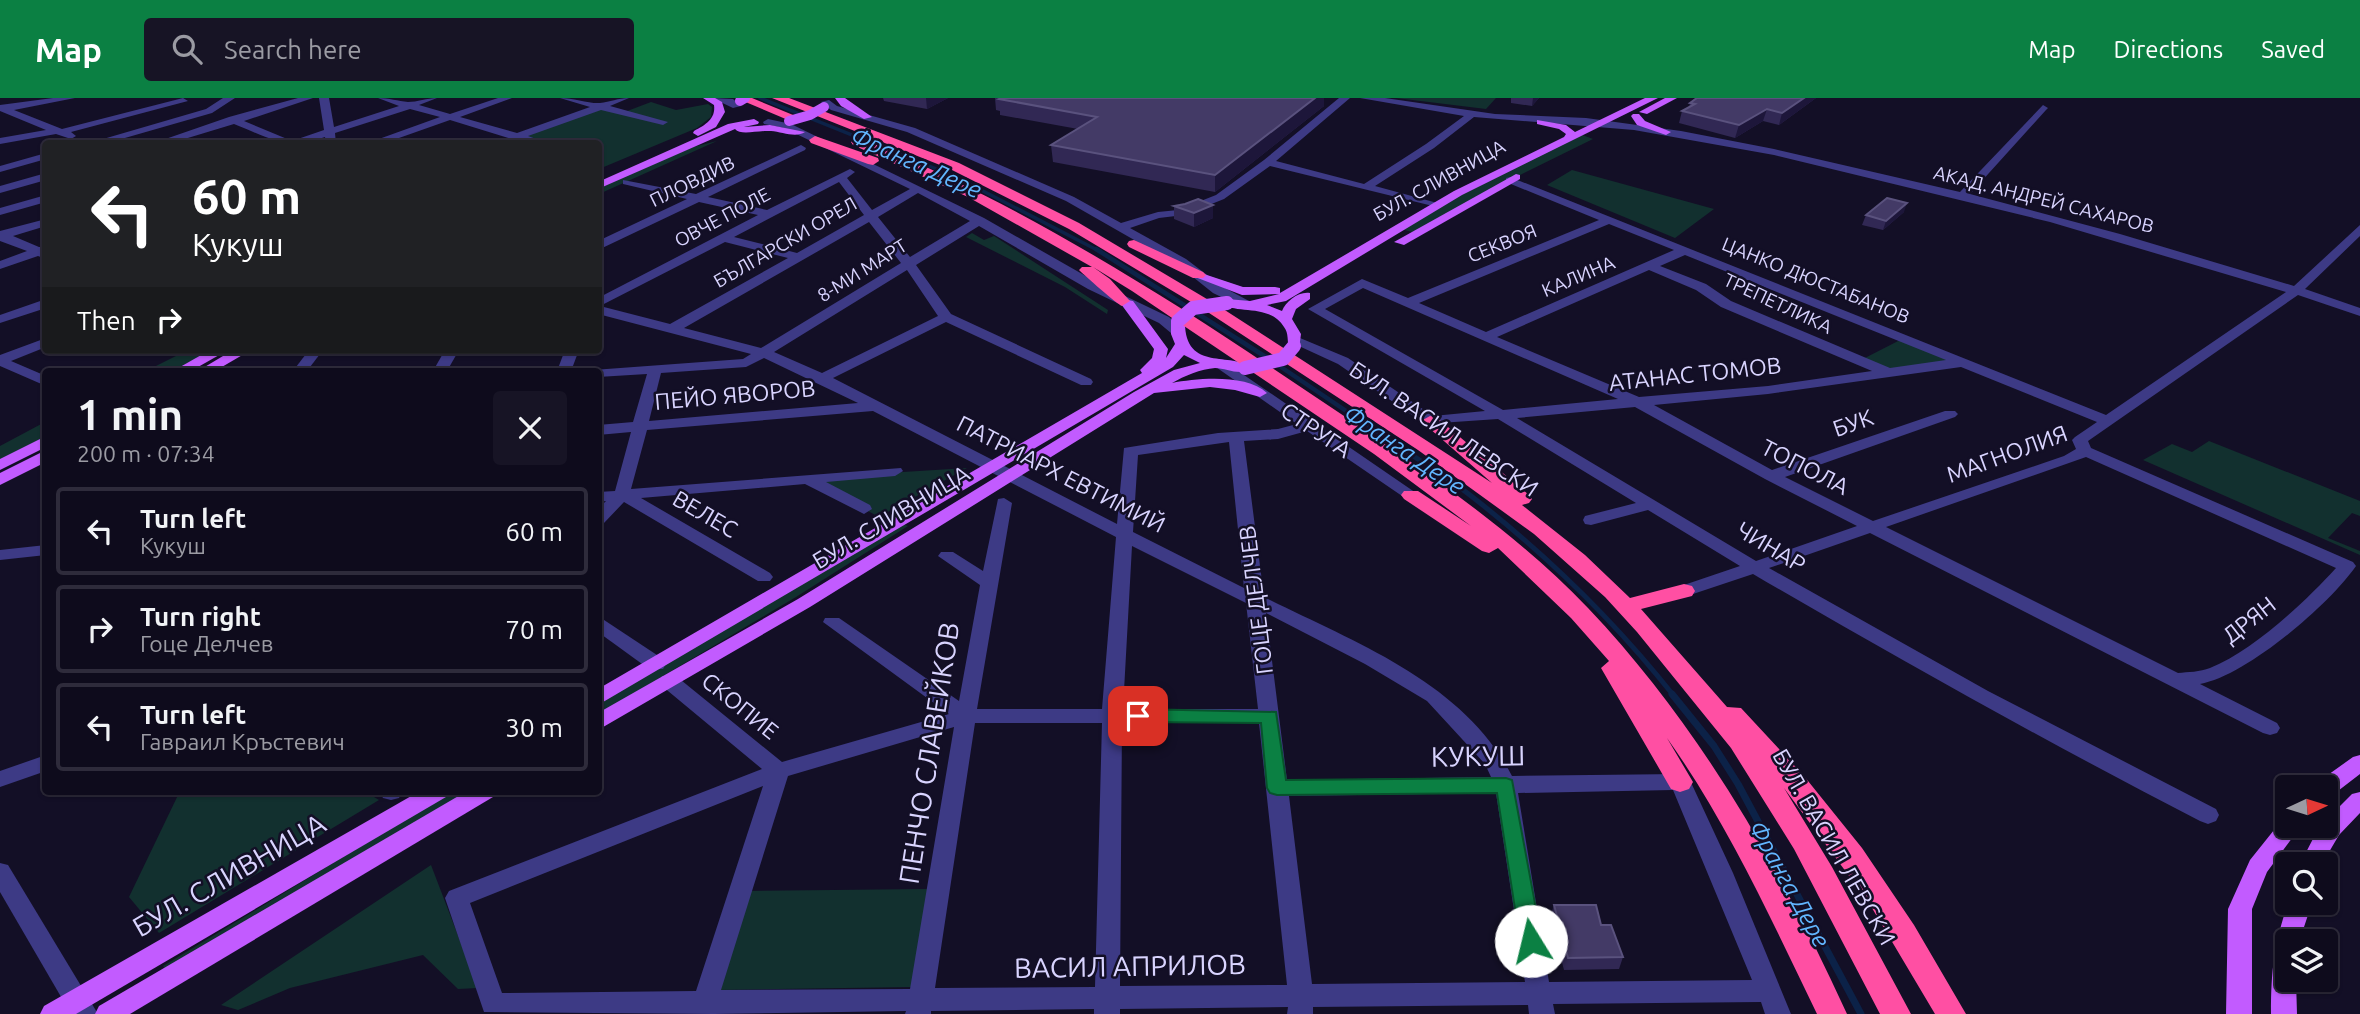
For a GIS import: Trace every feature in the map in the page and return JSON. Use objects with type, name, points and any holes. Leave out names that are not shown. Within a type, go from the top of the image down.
[{"type":"highway","name":"БУЛ. ВАСИЛ ЛЕВСКИ","points":[[778,98],[898,143],[978,177],[1081,230],[1164,277],[1426,447],[1529,521],[1619,598],[1713,706],[1761,774],[1815,860],[1896,1014]]},
{"type":"highway","points":[[740,104],[870,148],[957,186],[1074,248],[1124,278],[1379,447],[1484,526],[1586,620],[1642,687],[1700,766],[1740,831],[1832,1014]]},
{"type":"highway","points":[[870,117],[930,147],[978,177],[1068,210],[1200,276]]},
{"type":"highway","points":[[816,140],[912,175],[957,186],[987,213],[1101,278],[1125,302]]},
{"type":"highway","points":[[1430,421],[1509,487],[1619,598],[1685,591]]},
{"type":"highway","points":[[1411,495],[1563,598]]},
{"type":"highway","points":[[1586,620],[1681,782]]},
{"type":"highway","points":[[1645,626],[1764,746],[1798,786],[1897,921],[1951,1014]]},
{"type":"main road","points":[[688,143],[718,118],[721,109],[719,104],[708,98]]},
{"type":"main road","points":[[840,98],[844,104],[870,117]]},
{"type":"main road","name":"БУЛ. СЛИВНИЦА","points":[[602,696],[663,672],[804,603],[1009,477],[1132,392],[1172,360],[1184,313],[1196,307],[1227,303],[1247,304],[1281,298],[1437,206],[1593,125],[1653,98]]},
{"type":"main road","name":"БУЛ. СЛИВНИЦА","points":[[1285,319],[1286,311],[1295,303],[1416,233],[1510,180],[1672,98]]},
{"type":"main road","points":[[602,176],[732,126],[789,121],[810,115],[826,102]]},
{"type":"main road","points":[[602,184],[721,125],[740,104],[754,122]]},
{"type":"main road","points":[[1636,117],[1641,123],[1665,132]]},
{"type":"main road","points":[[1541,122],[1567,129],[1571,133],[1569,137]]},
{"type":"main road","points":[[688,143],[744,129],[800,132]]},
{"type":"main road","points":[[1401,229],[1416,233]]},
{"type":"main road","points":[[1200,276],[1228,289],[1257,293],[1285,289],[1324,273]]},
{"type":"main road","points":[[1125,302],[1158,342],[1161,352],[1132,392]]},
{"type":"main road","points":[[1179,332],[1193,355],[1217,365],[1245,368],[1283,359],[1295,344],[1293,331],[1285,319],[1270,309],[1247,304]]},
{"type":"main road","points":[[186,368],[213,354]]},
{"type":"main road","points":[[210,368],[236,354]]},
{"type":"main road","name":"БУЛ. СЛИВНИЦА","points":[[602,720],[663,672],[992,468],[1132,392],[1184,370],[1217,365]]},
{"type":"main road","points":[[1132,392],[1216,382],[1236,383],[1260,393]]},
{"type":"main road","points":[[0,464],[42,443]]},
{"type":"main road","points":[[0,480],[42,457]]},
{"type":"main road","points":[[2338,779],[2360,763]]},
{"type":"main road","name":"БУЛ. СЛИВНИЦА","points":[[53,1014],[81,1007],[431,795]]},
{"type":"main road","points":[[108,1014],[478,795]]},
{"type":"main road","points":[[2316,852],[2334,825],[2360,800]]},
{"type":"main road","points":[[2239,1014],[2240,909],[2259,867],[2281,838]]},
{"type":"main road","points":[[2283,992],[2284,1014]]},
{"type":"street","points":[[1,109],[70,98]]},
{"type":"street","points":[[105,140],[209,111],[230,98]]},
{"type":"street","points":[[169,140],[308,98]]},
{"type":"street","points":[[324,98],[330,138],[432,98]]},
{"type":"street","points":[[383,98],[528,140]]},
{"type":"street","points":[[382,140],[507,98]]},
{"type":"street","points":[[565,98],[663,122]]},
{"type":"street","points":[[507,140],[624,98]]},
{"type":"street","points":[[717,98],[740,104]]},
{"type":"street","points":[[1121,226],[1180,213],[1220,197],[1268,162],[1345,98]]},
{"type":"street","name":"АКАД. АНДРЕЙ САХАРОВ","points":[[1365,98],[1471,115],[1593,125]]},
{"type":"street","points":[[0,141],[59,132],[180,99],[282,140]]},
{"type":"street","points":[[826,102],[834,108],[911,130],[1059,194],[1121,226],[1247,304]]},
{"type":"street","points":[[1963,195],[2043,108]]},
{"type":"street","points":[[1,109],[80,140]]},
{"type":"street","points":[[1366,187],[1430,146],[1471,115]]},
{"type":"street","name":"АКАД. АНДРЕЙ САХАРОВ","points":[[1492,117],[1615,127],[1713,139],[1963,195],[2145,243],[2360,312]]},
{"type":"street","points":[[768,122],[782,124],[800,132],[980,220],[1125,302],[1164,320],[1179,332]]},
{"type":"street","name":"АКАД. АНДРЕЙ САХАРОВ","points":[[1615,127],[1713,139]]},
{"type":"street","name":"ПЛОВДИВ","points":[[602,244],[801,148]]},
{"type":"street","points":[[0,169],[42,157]]},
{"type":"street","points":[[1268,162],[1437,206]]},
{"type":"street","name":"ОВЧЕ ПОЛЕ","points":[[602,301],[864,165]]},
{"type":"street","points":[[0,190],[42,177]]},
{"type":"street","points":[[840,177],[909,264],[946,317],[1086,382]]},
{"type":"street","name":"ЦАНКО ДЮСТАБАНОВ","points":[[1510,180],[2106,420]]},
{"type":"street","points":[[627,182],[768,214]]},
{"type":"street","name":"БЪЛГАРСКИ ОРЕЛ","points":[[672,329],[918,189]]},
{"type":"street","points":[[0,212],[42,199]]},
{"type":"street","points":[[1141,206],[1162,217]]},
{"type":"street","name":"8-МИ МАРТ","points":[[602,373],[746,363],[980,220]]},
{"type":"street","name":"СЕКВОЯ","points":[[1409,302],[1609,220]]},
{"type":"street","points":[[1,236],[42,223]]},
{"type":"street","name":"МАГНОЛИЯ","points":[[1685,591],[1756,568],[1869,525],[2070,460],[2085,451],[2080,440],[2297,290],[2360,229]]},
{"type":"street","points":[[1,236],[42,252]]},
{"type":"street","points":[[723,238],[800,257]]},
{"type":"street","name":"КАЛИНА","points":[[1487,336],[1685,250]]},
{"type":"street","points":[[0,265],[42,252]]},
{"type":"street","name":"ТРЕПЕТЛИКА","points":[[1650,266],[1701,288],[1726,304],[1890,374]]},
{"type":"street","name":"ТОПОЛА","points":[[1315,309],[1362,283],[1487,336],[1639,403],[1771,476],[2270,728]]},
{"type":"street","points":[[0,319],[42,304]]},
{"type":"street","name":"ЧИНАР","points":[[1315,309],[1503,414],[1756,568],[1999,708],[2208,815]]},
{"type":"street","name":"ПАТРИАРХ ЕВТИМИЙ","points":[[602,311],[765,353],[822,378],[1009,477],[1371,659],[1434,696],[1493,759],[1506,785],[1541,1004]]},
{"type":"street","points":[[822,378],[946,317]]},
{"type":"street","points":[[0,360],[42,344]]},
{"type":"street","points":[[1295,344],[1343,361],[1430,421]]},
{"type":"street","points":[[302,368],[313,354]]},
{"type":"street","points":[[0,360],[42,381]]},
{"type":"street","name":"АТАНАС ТОМОВ","points":[[1430,421],[1639,403],[1890,374],[1964,362]]},
{"type":"street","name":"СТРУГА","points":[[1217,365],[1411,495]]},
{"type":"street","points":[[602,515],[622,494],[655,370]]},
{"type":"street","name":"ПЕЙО ЯВОРОВ","points":[[602,430],[876,406]]},
{"type":"street","name":"БУК","points":[[1771,476],[1950,414]]},
{"type":"street","points":[[1108,1006],[1112,715],[1130,451],[1278,434],[1308,426]]},
{"type":"street","name":"ГОЦЕ ДЕЛЧЕВ","points":[[1236,437],[1270,716],[1300,1005]]},
{"type":"street","name":"ДРЯН","points":[[2085,451],[2347,566],[2340,575],[2244,657],[2214,674],[2177,680]]},
{"type":"street","points":[[602,496],[895,471]]},
{"type":"street","points":[[807,478],[864,509]]},
{"type":"street","name":"ВЕЛЕС","points":[[622,494],[764,577]]},
{"type":"street","name":"ПЕНЧО СЛАВЕЙКОВ","points":[[920,1007],[966,716],[1004,503]]},
{"type":"street","points":[[1591,520],[1652,504]]},
{"type":"street","points":[[1,555],[42,550]]},
{"type":"street","points":[[947,556],[989,583]]},
{"type":"street","points":[[832,622],[966,716]]},
{"type":"street","name":"СКОПИЕ","points":[[602,625],[663,672],[779,771]]},
{"type":"street","points":[[489,1009],[457,898],[779,771],[966,716],[1270,716]]},
{"type":"street","points":[[0,779],[42,764]]},
{"type":"street","points":[[704,1008],[779,771]]},
{"type":"street","points":[[1681,782],[1773,1003]]},
{"type":"street","name":"КУКУШ","points":[[1277,788],[1681,782]]},
{"type":"street","points":[[0,872],[81,1007]]},
{"type":"street","name":"ВАСИЛ АПРИЛОВ","points":[[489,1009],[1773,1003]]},
{"type":"green space","points":[[1396,98],[1496,98],[1486,109]]},
{"type":"green space","points":[[651,102],[676,110],[708,104],[712,107],[711,117],[697,128],[602,168],[602,140],[507,140],[596,107],[622,113]]},
{"type":"green space","points":[[1577,133],[1593,139],[1510,180],[1416,233],[1401,229],[1437,206]]},
{"type":"green space","points":[[717,141],[602,193],[602,186],[693,147]]},
{"type":"green space","points":[[1572,170],[1714,209],[1675,238],[1547,185]]},
{"type":"green space","points":[[972,233],[984,240],[994,236],[1108,310],[1107,314],[1065,287],[966,237]]},
{"type":"green space","points":[[1904,338],[1964,362],[1890,374],[1859,361]]},
{"type":"green space","points":[[180,354],[205,354],[178,368],[152,368]]},
{"type":"green space","points":[[42,424],[42,439],[0,460],[0,446]]},
{"type":"green space","points":[[2209,441],[2360,501],[2360,516],[2352,513],[2328,538],[2360,551],[2360,555],[2143,460],[2172,444],[2192,452]]},
{"type":"green space","points":[[967,468],[879,517],[807,478]]},
{"type":"green space","points":[[903,524],[908,526],[796,597],[602,712],[602,695]]},
{"type":"green space","points":[[178,795],[371,795],[379,800],[159,933],[129,897]]},
{"type":"green space","points":[[445,795],[467,795],[171,977],[163,966]]},
{"type":"green space","points":[[431,865],[478,988],[458,989],[423,955],[290,988],[238,1010],[221,1005]]},
{"type":"green space","points":[[928,889],[912,987],[718,990],[748,891]]},
{"type":"building","points":[[1315,98],[1215,175],[1051,145],[1097,117],[999,99]]},
{"type":"building","points":[[1697,98],[1804,98],[1782,113],[1767,109],[1739,125],[1682,111],[1695,104],[1690,103]]},
{"type":"building","points":[[1887,198],[1907,203],[1886,221],[1866,215]]},
{"type":"building","points":[[1198,199],[1213,205],[1194,213],[1174,206],[1185,204]]},
{"type":"building","points":[[1554,905],[1596,905],[1601,925],[1611,925],[1623,957],[1568,958]]},
{"type":"waterway","name":"Франга Дере","points":[[760,98],[954,176],[1099,251]]},
{"type":"waterway","name":"Франга Дере","points":[[1096,249],[1269,359]]},
{"type":"waterway","name":"Франга Дере","points":[[1278,365],[1397,445]]},
{"type":"waterway","name":"Франга Дере","points":[[1397,445],[1465,492],[1529,544],[1605,617],[1674,696]]},
{"type":"waterway","name":"Франга Дере","points":[[1672,694],[1714,746],[1738,784],[1861,1014]]},
{"type":"route","points":[[1138,716],[1270,716],[1277,788],[1506,785],[1531,941]]}]
